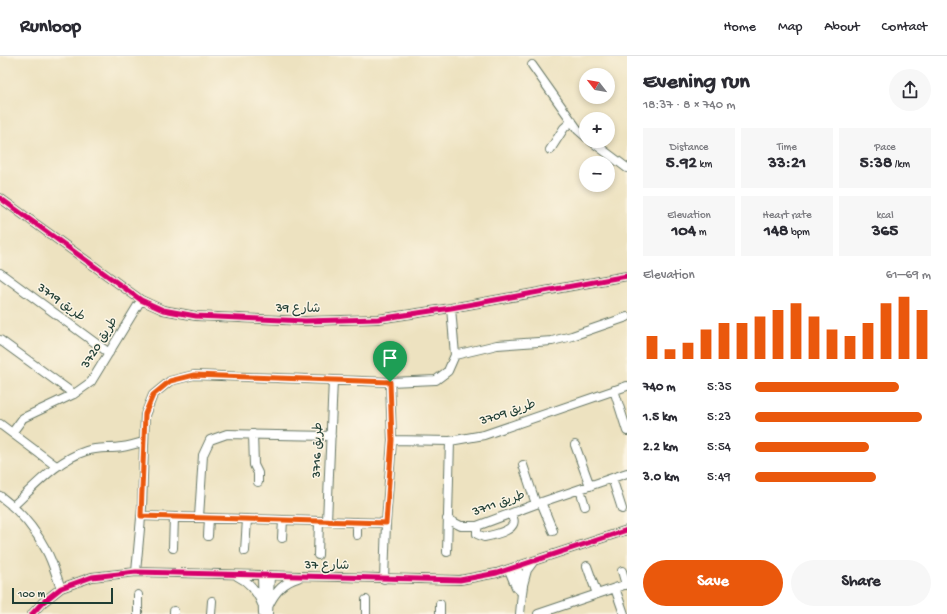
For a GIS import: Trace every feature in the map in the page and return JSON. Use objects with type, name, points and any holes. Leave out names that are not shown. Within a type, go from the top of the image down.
[{"type":"street","points":[[532,65],[579,131]]},
{"type":"street","points":[[550,150],[564,128],[572,121]]},
{"type":"street","points":[[600,148],[627,168]]},
{"type":"street","name":"شارع 39","points":[[0,198],[141,300],[162,310],[196,316],[305,321],[378,319],[451,308],[627,276]]},
{"type":"street","name":"طريق 3719","points":[[0,273],[109,353]]},
{"type":"street","name":"طريق 3720","points":[[12,433],[23,418],[74,394],[91,382],[141,300]]},
{"type":"street","points":[[136,572],[141,516],[145,414],[153,395],[170,381],[194,375],[390,382],[436,380],[448,371],[455,355],[451,308]]},
{"type":"street","points":[[455,355],[497,345],[552,341],[572,336],[627,317]]},
{"type":"street","points":[[0,340],[74,394]]},
{"type":"street","name":"طريق 3716","points":[[327,521],[332,380]]},
{"type":"street","points":[[384,579],[386,523],[392,440],[390,382]]},
{"type":"street","name":"طريق 3709","points":[[392,440],[450,441],[484,435],[627,386]]},
{"type":"street","points":[[614,390],[627,431]]},
{"type":"street","points":[[0,424],[56,466]]},
{"type":"street","points":[[199,518],[203,455],[210,440],[226,434],[330,436]]},
{"type":"street","points":[[253,434],[254,465],[258,473],[258,482]]},
{"type":"street","points":[[447,552],[450,441]]},
{"type":"street","points":[[13,506],[56,466],[85,451],[123,447],[143,442]]},
{"type":"street","points":[[575,445],[590,486]]},
{"type":"street","name":"طريق 3711","points":[[523,465],[553,531]]},
{"type":"street","name":"طريق 3711","points":[[447,519],[461,526],[477,526],[627,473]]},
{"type":"street","points":[[612,478],[622,509]]},
{"type":"street","points":[[580,489],[585,506]]},
{"type":"street","points":[[0,496],[13,506],[30,526],[47,551],[61,588]]},
{"type":"street","points":[[477,526],[477,534],[484,537],[508,530],[514,523],[510,514]]},
{"type":"street","points":[[141,516],[386,523]]},
{"type":"street","points":[[173,548],[174,517]]},
{"type":"street","points":[[208,536],[209,518]]},
{"type":"street","points":[[245,551],[247,519]]},
{"type":"street","points":[[282,538],[283,520]]},
{"type":"street","points":[[318,555],[319,521]]},
{"type":"street","points":[[357,522],[357,535]]},
{"type":"street","name":"شارع 37","points":[[32,614],[42,603],[61,588],[92,577],[136,572],[460,580],[485,576],[513,568],[627,530]]},
{"type":"street","points":[[521,614],[522,589],[527,570],[533,562]]},
{"type":"street","points":[[587,566],[597,594]]},
{"type":"street","points":[[513,568],[516,587],[522,589]]},
{"type":"street","points":[[538,614],[627,584],[622,571]]},
{"type":"street","points":[[235,575],[252,586],[266,604]]},
{"type":"street","points":[[266,576],[266,604],[268,614]]},
{"type":"street","points":[[263,614],[266,604],[276,592],[294,579],[301,577]]},
{"type":"street","points":[[615,588],[624,614]]},
{"type":"street","points":[[138,595],[138,614]]},
{"type":"street","points":[[366,600],[366,614]]},
{"type":"street","points":[[211,614],[212,601]]},
{"type":"street","points":[[440,604],[440,614]]},
{"type":"cycle path","points":[[0,198],[141,300],[163,310],[196,316],[305,321],[378,319],[451,308],[627,276]]},
{"type":"cycle path","points":[[32,614],[42,603],[61,588],[92,577],[136,572],[460,580],[497,573],[627,530]]},
{"type":"route","points":[[194,375],[390,382],[392,440],[386,523],[141,516],[145,414],[153,395],[170,381],[194,375]]}]
